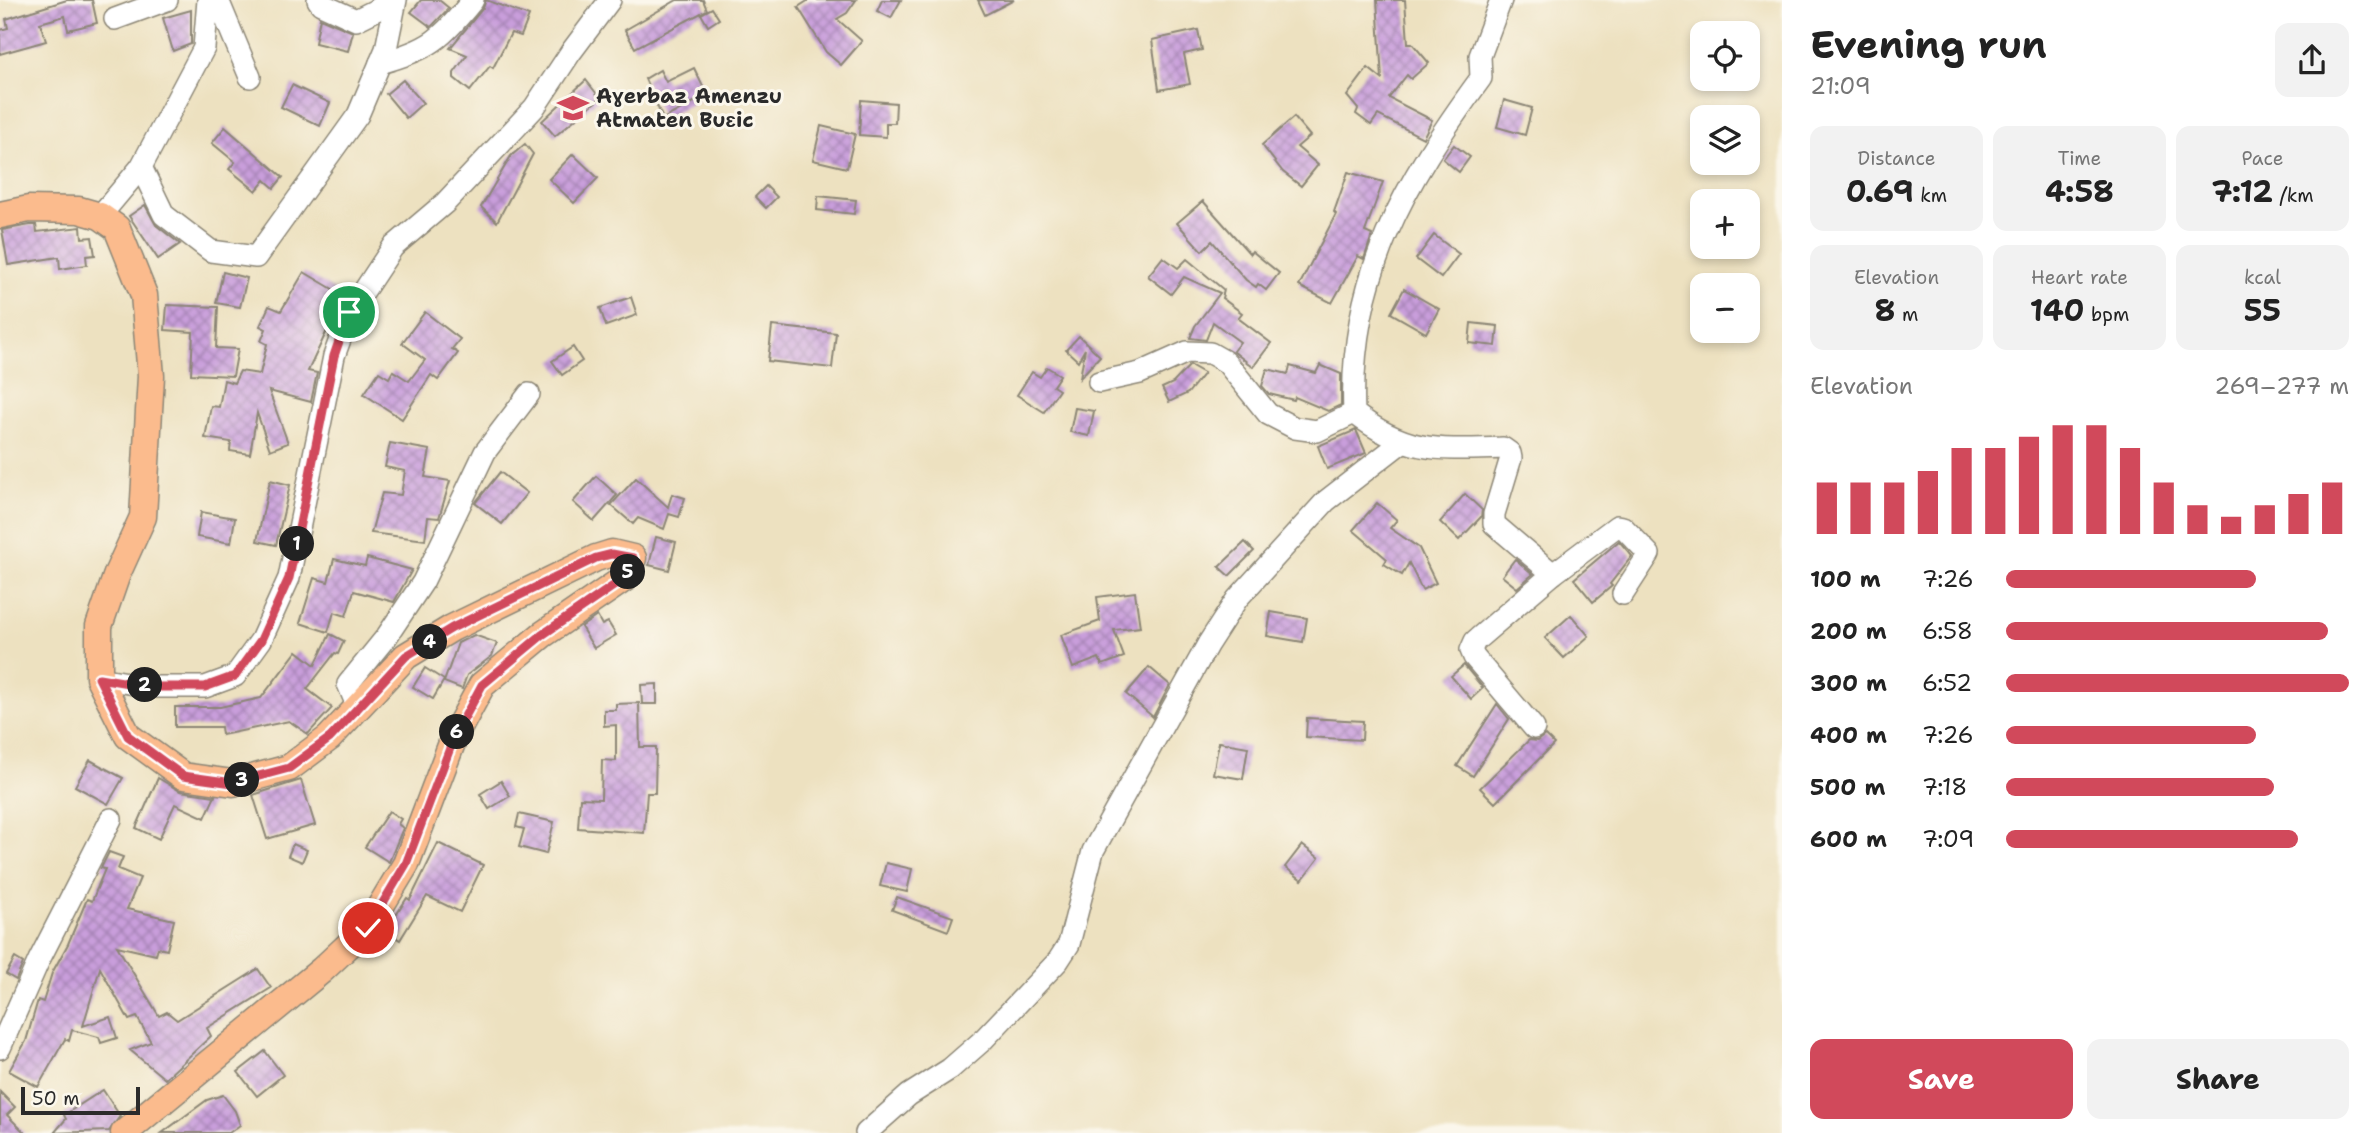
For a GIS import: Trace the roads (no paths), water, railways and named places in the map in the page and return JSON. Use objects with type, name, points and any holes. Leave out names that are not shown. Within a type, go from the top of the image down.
[{"type":"main road","points":[[0,215],[29,209],[79,210],[100,216],[117,228],[144,295],[151,376],[143,517],[117,574],[99,626],[99,678],[128,736],[183,776],[233,783],[289,768],[330,738],[406,656],[452,628],[596,558],[612,554],[633,558],[625,578],[542,635],[482,685],[455,735],[406,864],[368,928],[322,970],[124,1133]]},
{"type":"street","points":[[115,19],[167,0]]},
{"type":"street","points":[[100,216],[141,167],[204,48],[208,0]]},
{"type":"street","points":[[218,0],[250,77]]},
{"type":"street","points":[[318,0],[321,4],[356,20],[376,10],[385,0]]},
{"type":"street","points":[[141,167],[164,215],[211,251],[256,257],[358,116],[380,63],[396,0]]},
{"type":"street","points":[[380,63],[408,55],[438,41],[473,0]]},
{"type":"street","points":[[99,678],[152,687],[205,687],[235,676],[261,640],[289,578],[334,356],[349,312],[393,247],[445,203],[534,108],[610,0]]},
{"type":"street","points":[[1354,413],[1354,341],[1366,286],[1407,190],[1437,136],[1481,78],[1480,57],[1501,0]]},
{"type":"street","points":[[1099,382],[1140,373],[1187,352],[1210,353],[1226,362],[1268,414],[1295,428],[1317,431],[1354,413]]},
{"type":"street","points":[[358,708],[348,684],[387,636],[423,582],[455,509],[485,452],[529,394]]},
{"type":"street","points":[[1354,413],[1375,429],[1402,442],[1442,451],[1503,448],[1510,453],[1511,458],[1494,514],[1494,524],[1553,573]]},
{"type":"street","points":[[866,1133],[909,1095],[950,1069],[982,1041],[1058,961],[1073,932],[1093,851],[1208,644],[1237,599],[1326,500],[1402,442]]},
{"type":"street","points":[[1534,728],[1474,657],[1471,650],[1475,641],[1610,528],[1623,527],[1649,554],[1623,594]]},
{"type":"street","points":[[0,1048],[39,960],[111,819]]},
{"type":"place","name":"Aɣerbaz Amenzu Atmaten Buɛic","points":[[573,108]]}]
